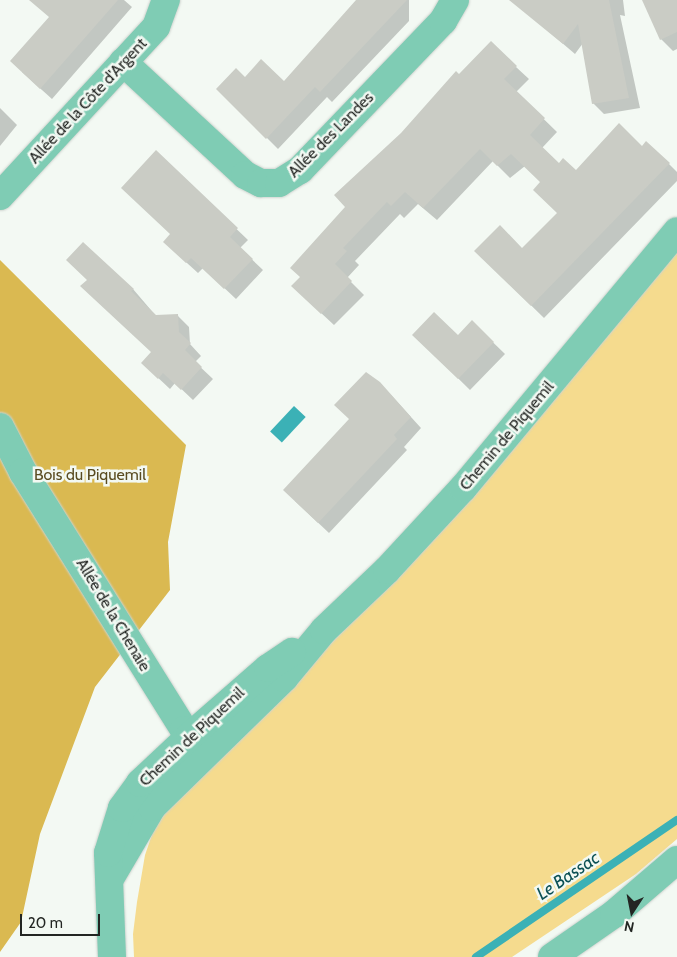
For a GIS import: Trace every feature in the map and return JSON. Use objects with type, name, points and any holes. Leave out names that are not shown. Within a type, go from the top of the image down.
[{"type":"street","name":"Allée de la Côte d'Argent","points":[[0,196],[156,27],[166,0]]},
{"type":"street","name":"Allée des Landes","points":[[123,62],[245,176],[261,183],[279,183],[300,170],[443,20],[455,0]]},
{"type":"street","name":"Chemin de Piquemil","points":[[112,957],[109,921],[111,877],[152,807],[199,744],[268,668],[324,630],[388,570],[463,488],[677,231]]},
{"type":"street","name":"Allée de la Chenaie","points":[[0,426],[23,472],[199,744]]},
{"type":"street","name":"Allée de la Chenaie","points":[[0,452],[23,472]]},
{"type":"street","points":[[552,957],[614,914],[677,860]]},
{"type":"shaded area","points":[[677,252],[677,839],[636,874],[512,957],[134,957],[133,934],[145,855],[158,817],[421,553]]},
{"type":"green space","name":"Bois du Piquemil","points":[[0,260],[186,445],[168,542],[170,590],[95,687],[40,834],[21,922],[0,952]]},
{"type":"water","points":[[294,406],[306,417],[282,443],[270,432]]},
{"type":"building","points":[[29,0],[118,0],[40,89],[10,61],[49,17]]},
{"type":"building","points":[[356,0],[407,0],[320,92],[315,87],[266,139],[216,89],[236,68],[245,77],[261,59],[284,81]]},
{"type":"building","points":[[509,0],[609,0],[629,98],[592,104],[578,24],[563,44]]},
{"type":"building","points":[[642,0],[677,0],[677,32],[660,40]]},
{"type":"building","points":[[491,41],[517,66],[504,79],[545,118],[530,135],[559,163],[563,158],[576,170],[619,123],[642,146],[646,141],[670,163],[531,306],[474,251],[500,225],[522,248],[557,213],[533,190],[540,182],[511,154],[497,166],[480,149],[423,208],[405,192],[391,206],[387,202],[343,248],[347,251],[335,264],[352,281],[321,314],[291,286],[300,277],[290,268],[345,207],[334,195],[401,133],[456,71],[459,74]]},
{"type":"building","points":[[156,150],[238,228],[230,237],[253,259],[224,289],[191,258],[186,263],[163,242],[170,234],[121,188]]},
{"type":"building","points":[[83,242],[134,289],[131,291],[156,315],[178,314],[179,332],[191,343],[185,350],[202,367],[181,390],[163,373],[158,379],[141,363],[151,352],[80,286],[87,280],[66,260]]},
{"type":"building","points":[[434,312],[458,335],[472,320],[494,342],[458,379],[412,335]]},
{"type":"building","points":[[366,372],[380,382],[411,417],[394,435],[397,439],[318,523],[283,490],[349,419],[334,405]]},
{"type":"waterway","name":"Le Bassac","points":[[476,957],[677,820]]}]
